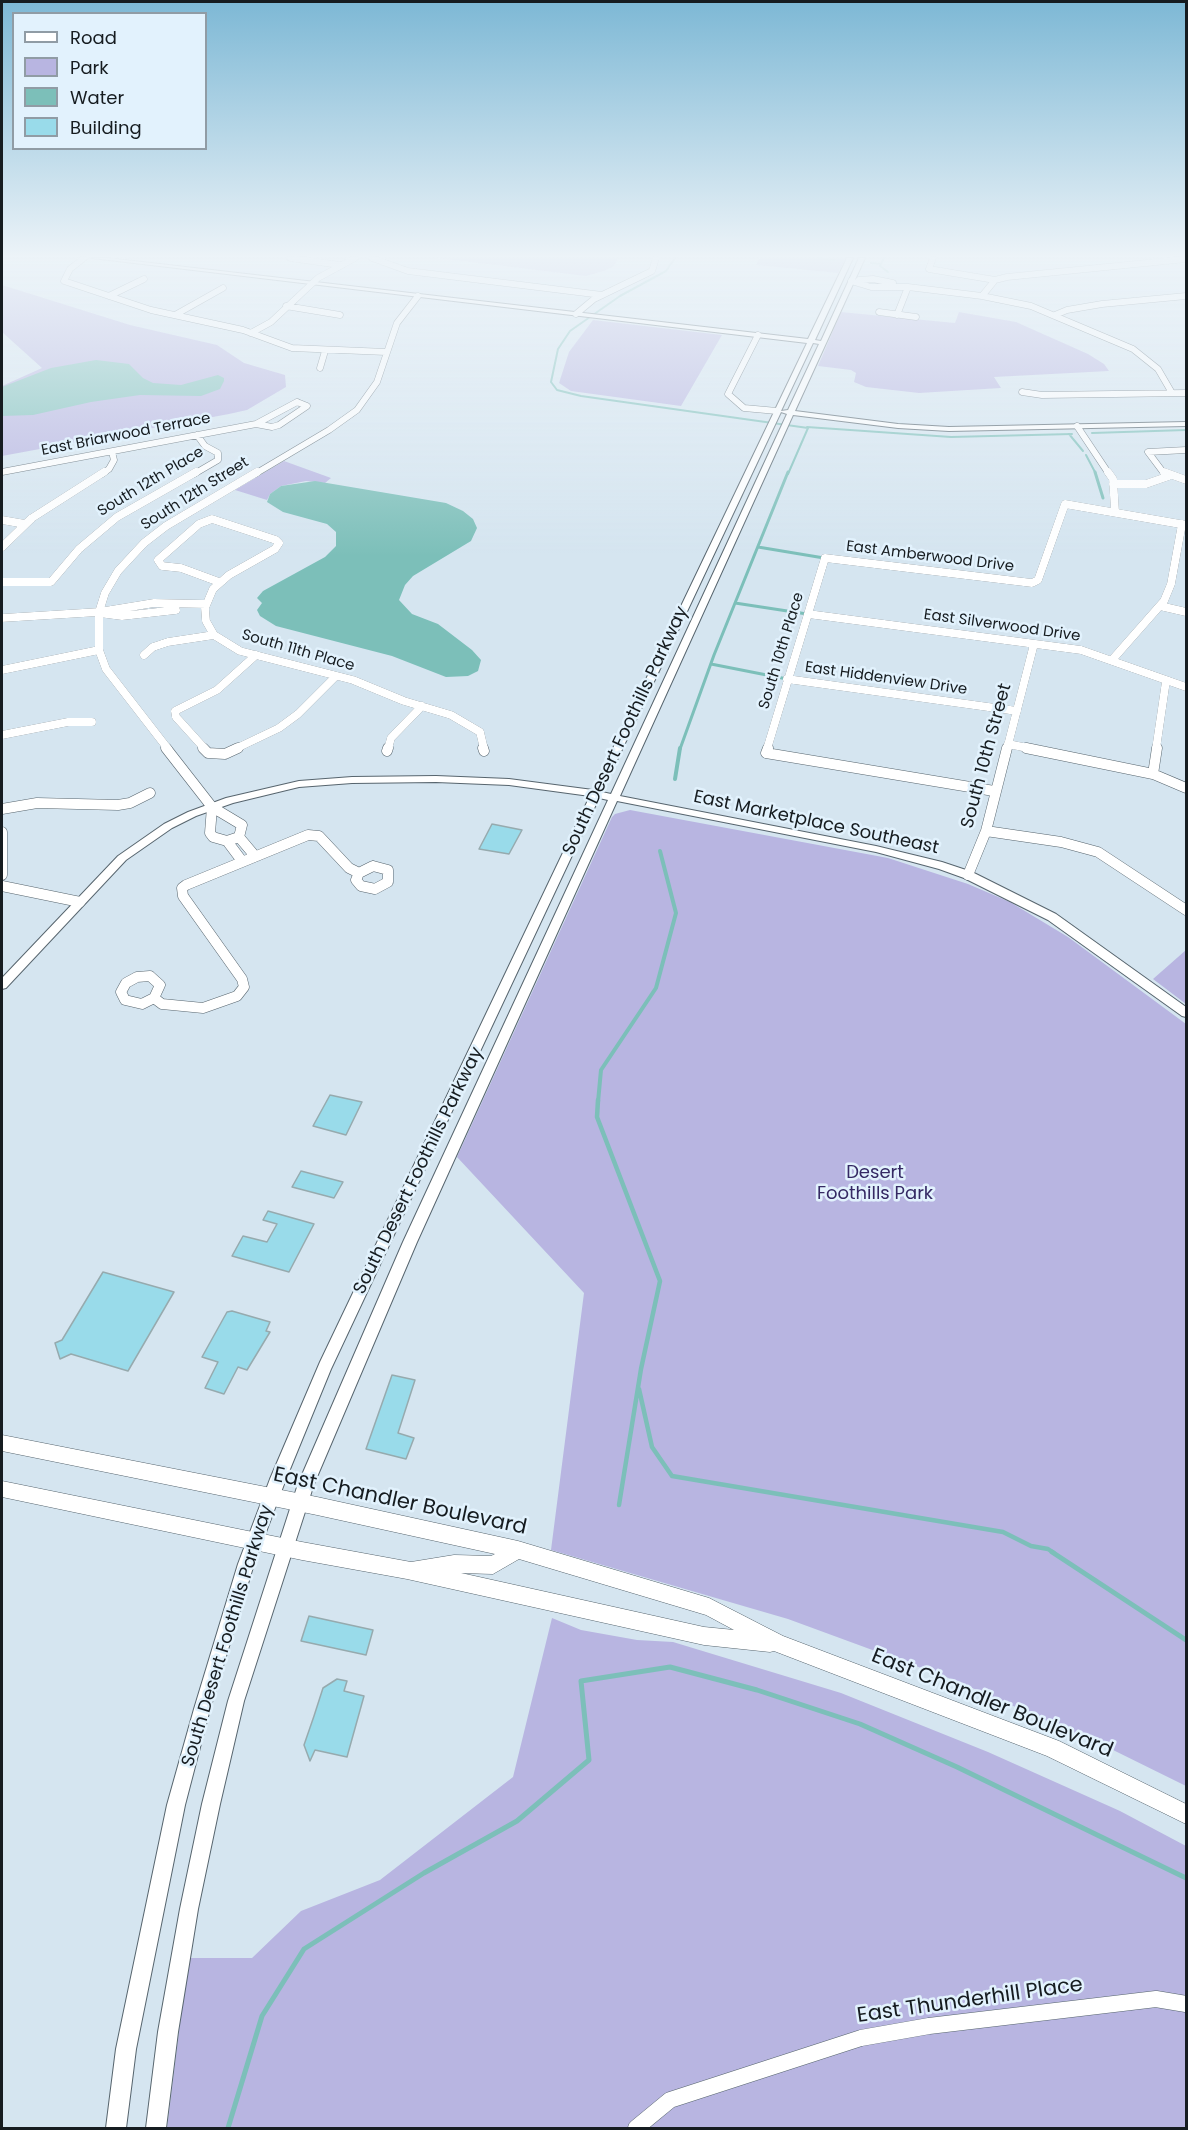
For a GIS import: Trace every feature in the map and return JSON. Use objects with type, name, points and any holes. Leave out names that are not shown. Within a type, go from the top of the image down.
[{"type":"main road","name":"East Chandler Boulevard","points":[[2,1443],[300,1502],[518,1550],[710,1607],[778,1643],[1052,1748],[1186,1814]]},
{"type":"main road","name":"East Chandler Boulevard","points":[[2,1489],[407,1570],[704,1636],[778,1643]]},
{"type":"main road","points":[[407,1570],[454,1564],[493,1565],[518,1550]]},
{"type":"street","points":[[320,368],[323,357]]},
{"type":"street","name":"South 12th Street","points":[[255,856],[239,837],[242,829],[239,822],[212,807],[117,686],[99,650],[99,612],[105,593],[118,571],[144,543],[166,526],[329,430],[357,410],[375,387],[384,357]]},
{"type":"street","points":[[746,357],[728,392],[737,402],[751,408],[935,429],[1186,423]]},
{"type":"street","name":"South Desert Foothills Parkway","points":[[116,2128],[126,2049],[176,1805],[202,1709],[271,1497],[325,1368],[803,357]]},
{"type":"street","name":"South Desert Foothills Parkway","points":[[156,2128],[168,2032],[189,1909],[211,1804],[236,1701],[300,1502],[351,1374],[410,1242],[816,357]]},
{"type":"street","points":[[1145,357],[1158,369],[1172,393]]},
{"type":"street","points":[[1022,392],[1042,395],[1186,393]]},
{"type":"street","name":"East Briarwood Terrace","points":[[2,472],[256,424],[297,402],[307,406],[279,425],[272,427],[256,424]]},
{"type":"street","points":[[1077,426],[1097,452],[1113,482],[1115,512],[1184,524],[1171,584],[1160,606],[1112,660]]},
{"type":"street","name":"South 12th Place","points":[[2,582],[51,582],[79,549],[117,517],[218,460],[218,453],[205,446],[197,435]]},
{"type":"street","points":[[1186,450],[1148,452],[1166,474],[1186,480]]},
{"type":"street","points":[[2,547],[25,524],[109,469],[114,460],[112,452]]},
{"type":"street","points":[[1113,482],[1146,484],[1166,474]]},
{"type":"street","name":"East Amberwood Drive","points":[[825,558],[1032,583],[1038,580],[1062,507],[1065,504],[1115,512]]},
{"type":"street","points":[[727,518],[742,520]]},
{"type":"street","points":[[144,655],[153,647],[168,642],[214,635],[206,621],[205,606],[219,582],[274,549],[279,543],[212,519],[200,524],[158,560],[158,564],[162,566],[181,568],[219,582]]},
{"type":"street","points":[[2,520],[25,524]]},
{"type":"street","name":"South 10th Place","points":[[825,558],[766,753],[994,791]]},
{"type":"street","points":[[138,615],[140,605]]},
{"type":"street","points":[[2,618],[99,612],[140,605],[205,606]]},
{"type":"street","points":[[99,612],[110,616],[138,615],[205,606]]},
{"type":"street","points":[[1160,606],[1186,612]]},
{"type":"street","name":"East Silverwood Drive","points":[[808,614],[1082,650],[1186,687]]},
{"type":"street","name":"South 11th Place","points":[[214,635],[240,651],[336,676],[451,715],[480,732],[484,751]]},
{"type":"street","name":"South 10th Street","points":[[968,875],[986,831],[994,791],[1034,644]]},
{"type":"street","points":[[2,670],[99,650]]},
{"type":"street","points":[[256,655],[217,690],[175,711],[176,717],[208,753],[216,756],[237,750],[279,728],[298,714],[336,676]]},
{"type":"street","name":"East Hiddenview Drive","points":[[788,679],[1017,711]]},
{"type":"street","points":[[1153,774],[1166,681]]},
{"type":"street","points":[[387,751],[391,738],[422,706]]},
{"type":"street","points":[[2,735],[68,722],[92,722]]},
{"type":"street","points":[[1008,744],[1153,774],[1186,788]]},
{"type":"street","name":"East Marketplace Southeast","points":[[212,807],[261,791],[323,781],[406,778],[488,781],[596,794],[876,849],[968,875],[1026,902],[1071,928],[1186,1013]]},
{"type":"street","points":[[2,809],[37,803],[118,805],[150,793]]},
{"type":"street","points":[[2,985],[100,879],[138,847],[168,826],[212,807],[210,834],[216,840],[227,841],[239,837]]},
{"type":"street","points":[[986,831],[1061,842],[1098,852],[1186,910]]},
{"type":"street","points":[[2,832],[4,864],[2,875]]},
{"type":"street","points":[[154,998],[168,1005],[203,1008],[243,992],[244,982],[183,896],[182,888],[242,861],[314,834],[324,840],[349,868],[359,873]]},
{"type":"street","points":[[227,841],[242,861]]},
{"type":"street","points":[[2,887],[80,902]]},
{"type":"street","name":"East Thunderhill Place","points":[[636,2128],[670,2100],[861,2038],[929,2026],[1156,1999],[1186,2004]]},
{"type":"green space","points":[[30,357],[236,357],[244,363],[285,375],[286,387],[247,410],[2,456],[2,386],[42,368]]},
{"type":"green space","points":[[567,357],[709,357],[681,406],[571,391],[559,383]]},
{"type":"green space","points":[[822,357],[1093,357],[1104,364],[1109,371],[994,377],[1001,388],[919,393],[866,387],[854,382],[856,373],[851,370],[818,366]]},
{"type":"green space","points":[[284,461],[331,478],[325,483],[306,481],[281,486],[270,494],[267,500],[235,490]]},
{"type":"green space","name":"Desert Foothills Park","points":[[630,810],[888,858],[968,884],[1010,902],[1068,937],[1186,1024],[1186,1786],[1109,1748],[954,1680],[788,1619],[551,1550],[584,1293],[457,1157],[612,817]]},
{"type":"green space","points":[[1186,950],[1186,1004],[1153,979]]},
{"type":"green space","points":[[552,1618],[581,1630],[637,1640],[673,1642],[841,1693],[988,1752],[1120,1811],[1186,1846],[1186,2128],[167,2128],[188,1958],[252,1958],[301,1911],[380,1880],[513,1777]]},
{"type":"water","points":[[96,360],[129,364],[143,378],[153,383],[181,385],[218,375],[224,378],[224,381],[220,389],[201,396],[140,395],[91,402],[33,415],[2,416],[2,387],[51,368]]},
{"type":"water","points":[[315,481],[446,503],[473,519],[477,528],[471,541],[413,576],[405,585],[399,600],[412,614],[438,624],[472,650],[481,660],[478,671],[468,676],[446,677],[392,656],[276,626],[260,616],[257,610],[262,603],[257,598],[263,591],[325,557],[336,546],[336,532],[327,524],[283,512],[267,502],[270,494],[281,486]]},
{"type":"building","points":[[492,824],[522,830],[509,854],[479,849]]},
{"type":"building","points":[[330,1095],[362,1102],[346,1135],[313,1126]]},
{"type":"building","points":[[301,1171],[343,1182],[334,1198],[292,1187]]},
{"type":"building","points":[[268,1211],[314,1224],[289,1272],[232,1256],[243,1236],[267,1242],[277,1224],[263,1220]]},
{"type":"building","points":[[103,1272],[174,1292],[128,1371],[71,1354],[60,1359],[55,1343],[62,1340]]},
{"type":"building","points":[[232,1311],[270,1322],[266,1331],[270,1332],[247,1370],[238,1367],[224,1394],[205,1388],[218,1362],[202,1357],[227,1312]]},
{"type":"building","points":[[392,1375],[415,1380],[398,1433],[414,1438],[406,1459],[366,1449]]},
{"type":"building","points":[[309,1616],[373,1630],[366,1655],[301,1641]]},
{"type":"building","points":[[337,1679],[347,1681],[344,1691],[364,1696],[347,1757],[315,1750],[310,1761],[304,1745],[323,1688]]},
{"type":"waterway","points":[[556,357],[551,382],[557,390],[581,396],[808,428],[788,474]]},
{"type":"waterway","points":[[807,427],[951,437],[1069,434]]},
{"type":"waterway","points":[[1092,433],[1186,430]]},
{"type":"waterway","points":[[1069,434],[1083,451]]},
{"type":"waterway","points":[[1086,455],[1095,472]]},
{"type":"waterway","points":[[735,603],[788,472]]},
{"type":"waterway","points":[[1095,472],[1103,498]]},
{"type":"waterway","points":[[758,547],[824,558]]},
{"type":"waterway","points":[[680,749],[735,603]]},
{"type":"waterway","points":[[735,603],[807,614]]},
{"type":"waterway","points":[[711,664],[787,679]]},
{"type":"waterway","points":[[675,779],[680,748]]},
{"type":"waterway","points":[[598,1102],[601,1070],[656,988],[676,913],[660,851]]},
{"type":"waterway","points":[[598,1100],[597,1117],[660,1281],[641,1369],[619,1505]]},
{"type":"waterway","points":[[639,1389],[652,1447],[672,1476],[1003,1532],[1031,1546],[1048,1549],[1054,1553]]},
{"type":"waterway","points":[[1052,1552],[1186,1640]]},
{"type":"waterway","points":[[228,2128],[262,2016],[304,1949],[424,1873],[517,1821],[589,1760],[581,1681],[670,1667],[757,1690],[860,1724],[957,1767],[1186,1878]]}]
